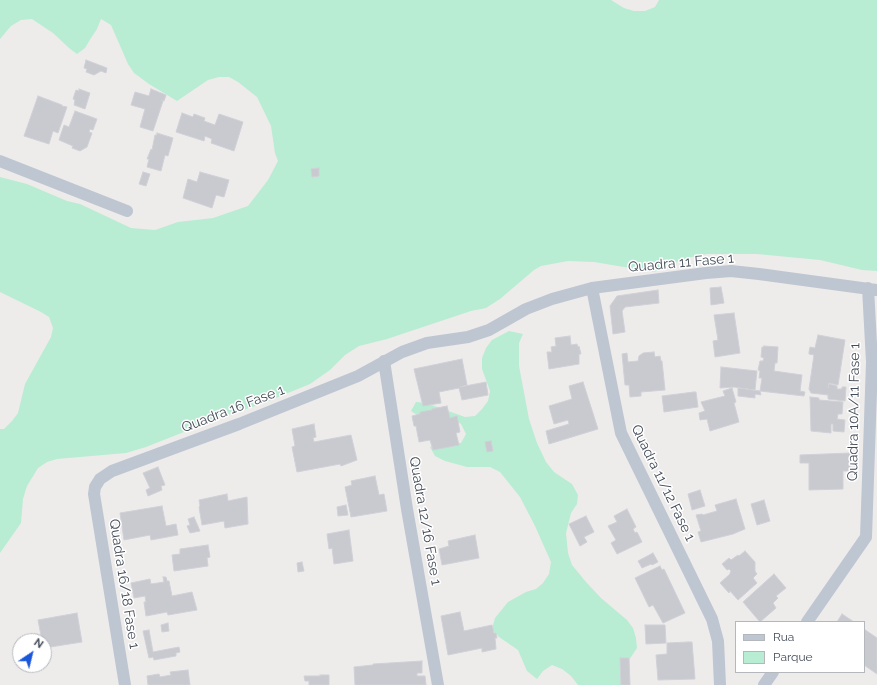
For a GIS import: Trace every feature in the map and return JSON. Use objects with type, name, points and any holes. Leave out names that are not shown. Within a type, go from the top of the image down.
[{"type":"street","points":[[0,161],[127,211]]},
{"type":"street","name":"Quadra 11 Fase 1","points":[[384,361],[402,352],[427,343],[468,336],[490,330],[526,309],[552,299],[592,288],[706,273],[731,272],[759,274],[872,289]]},
{"type":"street","name":"Quadra 11/12 Fase 1","points":[[592,288],[621,433],[712,619],[718,641],[720,685]]},
{"type":"street","name":"Quadra 10A/11 Fase 1","points":[[871,538],[872,289]]},
{"type":"street","name":"Quadra 16 Fase 1","points":[[95,487],[100,480],[112,472],[239,424],[358,376],[384,361]]},
{"type":"street","name":"Quadra 12/16 Fase 1","points":[[384,361],[407,509],[438,685]]},
{"type":"street","name":"Quadra 16/18 Fase 1","points":[[95,487],[94,494],[125,685]]},
{"type":"street","points":[[809,621],[871,538]]},
{"type":"street","points":[[764,685],[772,673]]},
{"type":"green space","points":[[0,0],[611,0],[624,8],[634,11],[645,11],[655,7],[659,0],[877,0],[877,271],[862,270],[820,260],[757,254],[707,254],[687,258],[654,272],[594,262],[568,261],[541,266],[534,270],[500,299],[486,308],[471,311],[387,339],[359,346],[345,355],[330,370],[310,384],[261,404],[126,453],[57,459],[47,462],[38,468],[27,486],[23,499],[21,523],[0,553],[0,429],[4,429],[18,413],[25,384],[51,337],[53,328],[49,317],[0,292],[0,177],[27,184],[67,201],[80,204],[131,228],[155,230],[178,222],[213,218],[248,206],[268,180],[278,161],[275,153],[271,126],[257,97],[238,82],[229,77],[219,77],[208,80],[177,101],[134,73],[128,64],[111,25],[101,19],[97,29],[85,48],[77,54],[53,33],[32,19],[21,20],[11,26],[0,39]]},
{"type":"green space","points":[[509,331],[523,334],[519,343],[519,366],[529,419],[537,443],[546,462],[554,472],[572,484],[578,495],[577,504],[571,513],[566,533],[568,553],[572,565],[601,598],[627,620],[633,628],[637,648],[625,666],[622,685],[578,685],[571,676],[562,669],[552,665],[543,671],[537,679],[527,671],[518,650],[499,637],[492,629],[495,618],[508,602],[526,592],[536,589],[543,583],[549,574],[551,562],[520,497],[500,472],[490,467],[467,467],[445,461],[435,456],[430,447],[441,443],[461,443],[466,434],[461,424],[452,418],[443,415],[420,417],[411,411],[416,402],[426,403],[465,417],[475,416],[488,401],[490,391],[482,369],[482,358],[486,348],[492,340]]},
{"type":"building","points":[[86,60],[107,68],[106,73],[101,71],[94,75],[86,72],[87,69],[84,68]]},
{"type":"building","points":[[79,89],[90,93],[85,109],[74,105],[75,100],[73,99],[76,90],[79,91]]},
{"type":"building","points":[[151,89],[166,95],[164,101],[161,100],[163,101],[153,131],[140,127],[145,109],[131,105],[135,92],[149,96]]},
{"type":"building","points":[[38,96],[67,107],[58,133],[53,131],[49,144],[24,136]]},
{"type":"building","points":[[75,111],[97,119],[93,130],[90,129],[89,132],[92,133],[87,147],[80,151],[59,140],[64,125],[69,127]]},
{"type":"building","points":[[182,113],[193,117],[194,114],[205,118],[204,121],[215,125],[219,114],[243,122],[234,151],[211,143],[212,139],[205,136],[204,141],[176,132]]},
{"type":"building","points":[[157,133],[173,138],[168,156],[165,155],[161,171],[147,167],[149,159],[147,159],[151,149],[152,150],[155,135],[157,135]]},
{"type":"building","points":[[319,168],[319,176],[312,177],[311,169]]},
{"type":"building","points":[[143,172],[150,174],[146,186],[139,184]]},
{"type":"building","points":[[200,172],[229,180],[224,197],[216,195],[212,208],[183,198],[188,179],[197,182]]},
{"type":"building","points":[[721,287],[724,303],[711,305],[710,288]]},
{"type":"building","points":[[658,290],[659,303],[625,307],[622,311],[625,332],[613,334],[610,306],[617,296]]},
{"type":"building","points":[[734,313],[740,353],[715,357],[713,341],[718,340],[714,315]]},
{"type":"building","points":[[818,335],[845,340],[838,385],[829,383],[828,388],[829,384],[837,386],[837,389],[846,387],[845,401],[828,399],[828,395],[811,393],[809,389],[814,355],[809,354],[809,352],[810,347],[815,348]]},
{"type":"building","points":[[570,336],[571,345],[577,344],[578,347],[579,346],[581,354],[579,354],[579,364],[549,369],[547,352],[552,352],[551,347],[556,346],[555,338]]},
{"type":"building","points":[[762,347],[778,347],[777,363],[775,363],[774,371],[802,375],[800,391],[805,392],[804,396],[760,391],[762,378],[759,378],[760,371],[758,370],[760,361],[763,361],[764,358],[761,357]]},
{"type":"building","points":[[654,352],[655,357],[660,356],[662,361],[665,390],[641,392],[641,396],[630,397],[629,385],[625,385],[622,354],[627,353],[628,362],[638,361],[639,356],[643,353]]},
{"type":"building","points":[[462,359],[467,385],[460,387],[486,382],[488,395],[462,400],[459,388],[439,392],[441,403],[423,406],[414,369]]},
{"type":"building","points":[[721,367],[757,371],[755,390],[734,387],[720,388]]},
{"type":"building","points":[[583,382],[598,429],[549,444],[546,431],[569,424],[568,420],[554,424],[549,406],[572,399],[569,386]]},
{"type":"building","points":[[732,388],[739,422],[710,431],[707,419],[700,420],[699,413],[705,411],[701,402],[725,396],[723,391]]},
{"type":"building","points":[[738,388],[760,391],[761,395],[755,394],[755,398],[738,396]]},
{"type":"building","points":[[696,392],[698,407],[664,412],[662,396]]},
{"type":"building","points":[[810,397],[819,398],[819,400],[843,402],[842,414],[838,414],[837,419],[845,420],[844,432],[833,431],[833,424],[831,424],[831,433],[811,431]]},
{"type":"building","points":[[447,406],[450,418],[457,416],[460,432],[456,433],[459,445],[433,450],[430,440],[419,442],[416,426],[414,426],[412,416],[420,414],[420,412]]},
{"type":"building","points":[[314,424],[316,437],[313,438],[314,442],[351,435],[357,460],[341,466],[340,464],[297,472],[292,447],[295,446],[292,429]]},
{"type":"building","points":[[491,441],[493,451],[487,452],[485,442]]},
{"type":"building","points":[[850,453],[850,471],[843,471],[843,489],[809,490],[809,463],[800,463],[800,455]]},
{"type":"building","points":[[158,467],[165,485],[161,486],[162,490],[148,496],[146,490],[150,488],[143,473]]},
{"type":"building","points":[[375,476],[379,495],[384,494],[387,511],[351,517],[345,487],[352,485],[351,481]]},
{"type":"building","points":[[700,490],[705,506],[692,510],[688,494]]},
{"type":"building","points":[[227,494],[228,501],[247,497],[248,524],[225,528],[224,521],[202,525],[199,500]]},
{"type":"building","points":[[736,499],[745,529],[733,534],[701,542],[698,532],[701,531],[696,515],[703,515],[717,511],[715,505]]},
{"type":"building","points":[[764,500],[770,521],[757,525],[751,504]]},
{"type":"building","points":[[346,505],[348,515],[338,516],[337,507]]},
{"type":"building","points":[[162,506],[166,526],[176,524],[178,535],[151,540],[150,535],[124,540],[120,513]]},
{"type":"building","points":[[627,509],[636,527],[633,529],[635,533],[637,532],[642,542],[617,554],[611,543],[616,540],[608,526],[617,522],[614,516]]},
{"type":"building","points":[[586,516],[594,532],[584,537],[587,542],[580,546],[569,524]]},
{"type":"building","points":[[194,517],[200,531],[190,533],[187,526],[190,525],[188,519]]},
{"type":"building","points":[[349,530],[353,561],[334,564],[332,548],[329,549],[327,534]]},
{"type":"building","points":[[475,535],[479,558],[442,565],[439,549],[449,546],[448,541]]},
{"type":"building","points":[[208,545],[210,557],[207,558],[208,566],[174,571],[172,555],[180,554],[180,549]]},
{"type":"building","points":[[745,551],[755,562],[755,571],[757,574],[753,578],[757,583],[738,600],[720,583],[730,574],[731,571],[729,569],[727,570],[722,564],[729,558],[731,560]]},
{"type":"building","points":[[653,553],[658,562],[642,568],[638,561]]},
{"type":"building","points":[[302,562],[304,571],[298,572],[297,563]]},
{"type":"building","points":[[660,566],[662,570],[664,569],[685,613],[663,623],[653,605],[649,607],[635,578]]},
{"type":"building","points":[[774,574],[786,588],[776,596],[778,598],[773,603],[776,608],[761,621],[759,621],[743,602]]},
{"type":"building","points":[[163,577],[166,577],[167,581],[169,581],[172,596],[192,592],[197,610],[168,615],[167,612],[146,616],[144,602],[146,602],[145,596],[134,598],[131,583],[150,579],[151,584],[164,582]]},
{"type":"building","points":[[460,612],[464,631],[492,625],[497,638],[495,638],[496,649],[482,652],[482,648],[448,655],[441,616]]},
{"type":"building","points":[[77,613],[82,642],[52,647],[52,633],[40,633],[38,620]]},
{"type":"building","points":[[842,614],[852,621],[838,621]]},
{"type":"building","points":[[168,623],[169,631],[162,632],[161,625]]},
{"type":"building","points":[[645,625],[665,625],[666,643],[646,644]]},
{"type":"building","points":[[149,630],[153,652],[179,647],[180,652],[176,653],[176,656],[154,660],[153,657],[149,658],[143,631]]},
{"type":"building","points":[[865,630],[877,638],[877,674],[865,666]]},
{"type":"building","points":[[692,642],[695,679],[658,680],[656,655],[667,654],[667,643]]},
{"type":"building","points":[[620,658],[629,658],[630,685],[621,685]]},
{"type":"building","points":[[422,661],[422,673],[417,673],[417,676],[425,676],[426,685],[355,685],[354,667],[373,664]]},
{"type":"building","points":[[188,670],[190,685],[148,685],[147,676],[159,674],[160,677],[171,675],[170,672]]},
{"type":"building","points":[[320,675],[329,675],[329,685],[309,685],[309,681],[305,681],[304,676],[321,676]]}]
